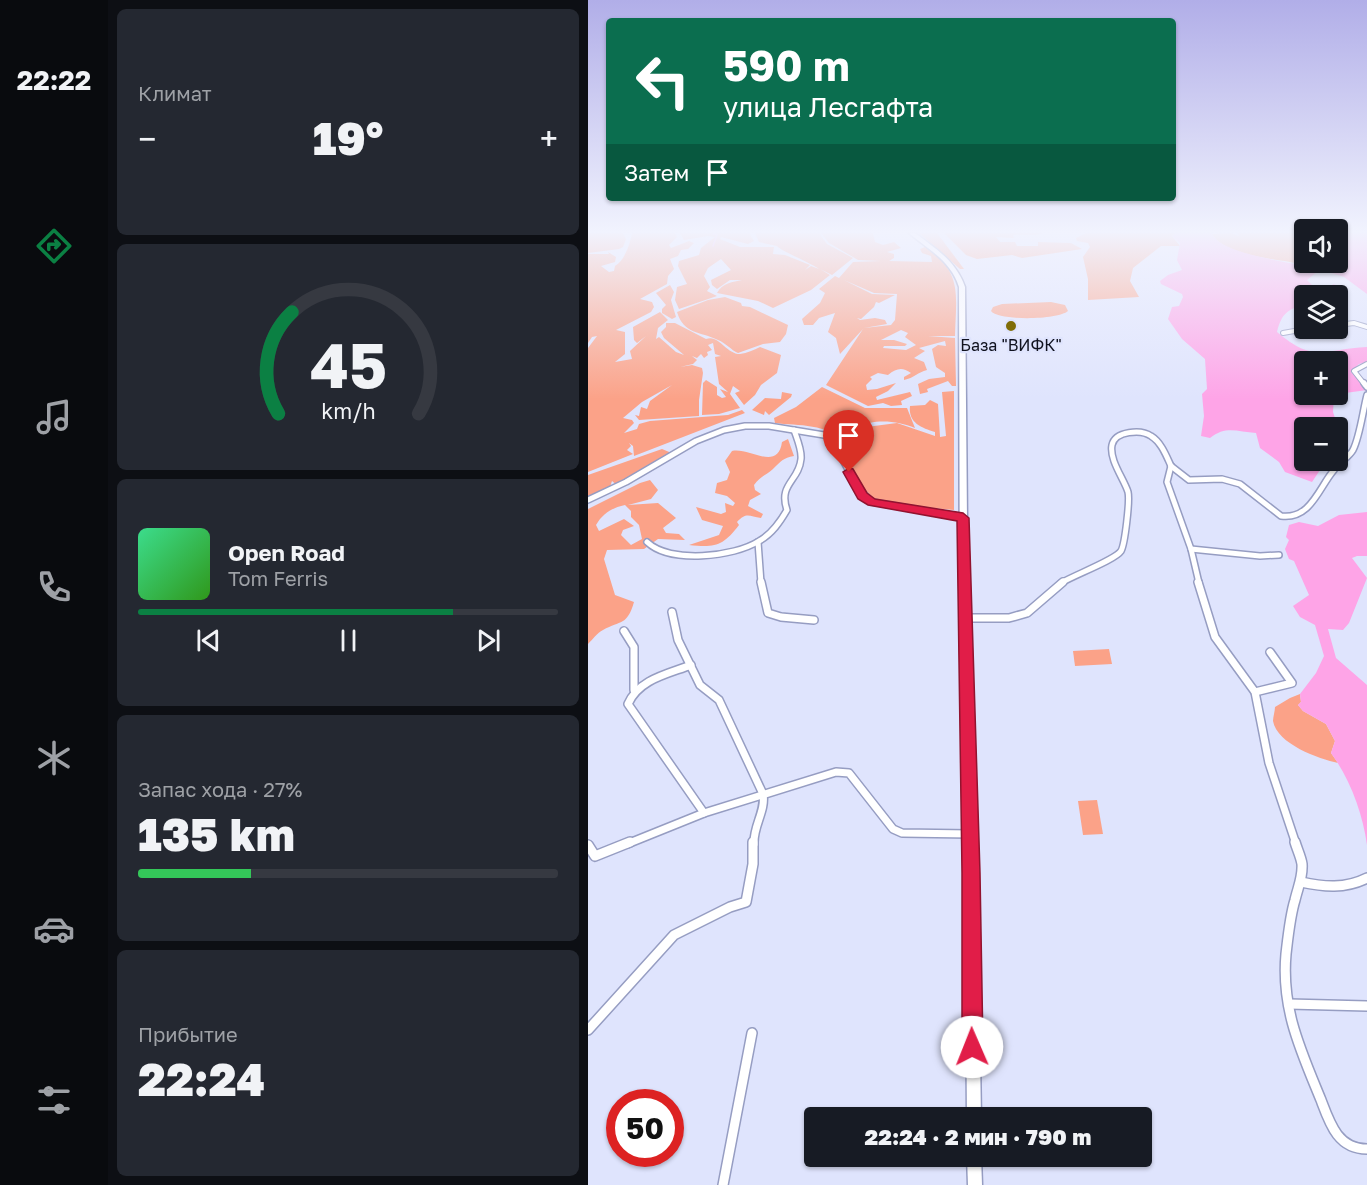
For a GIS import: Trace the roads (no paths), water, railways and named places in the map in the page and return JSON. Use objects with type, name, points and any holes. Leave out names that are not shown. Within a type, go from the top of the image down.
[{"type":"main road","points":[[962,288],[964,618],[974,1107]]},
{"type":"main road","points":[[974,1167],[975,1185]]},
{"type":"street","points":[[1348,323],[1354,322],[1367,327]]},
{"type":"street","points":[[1283,333],[1294,331]]},
{"type":"street","points":[[1367,364],[1354,371],[1367,387]]},
{"type":"street","points":[[964,618],[1009,618],[1027,614],[1055,587],[1077,573],[1116,557],[1122,549],[1129,495],[1112,452],[1113,443],[1117,437],[1133,432],[1155,436],[1171,466],[1190,480],[1222,478],[1240,484],[1281,516],[1288,517],[1310,506],[1319,496],[1332,472],[1353,450],[1367,395]]},
{"type":"street","points":[[588,500],[616,488],[711,434],[750,426],[830,436],[862,496],[872,502],[963,518]]},
{"type":"street","points":[[647,542],[653,549],[665,553],[715,556],[737,553],[758,542],[778,524],[787,510],[783,499],[784,492],[801,458],[794,430]]},
{"type":"street","points":[[1171,466],[1167,482],[1191,549],[1211,629],[1255,692],[1269,763],[1302,863],[1301,882],[1294,901],[1287,937],[1286,983],[1292,1028],[1327,1120],[1346,1145],[1356,1149],[1367,1149]]},
{"type":"street","points":[[758,542],[762,565],[762,600],[768,613],[780,617],[814,620]]},
{"type":"street","points":[[1191,549],[1260,556],[1279,555]]},
{"type":"street","points":[[588,1030],[674,935],[730,907],[746,902],[754,858],[754,830],[765,801],[719,700],[700,685],[675,632],[672,612]]},
{"type":"street","points":[[624,631],[634,647],[634,690],[628,704],[704,813]]},
{"type":"street","points":[[1255,692],[1292,684],[1270,652]]},
{"type":"street","points":[[634,690],[691,665]]},
{"type":"street","points":[[588,845],[595,856],[704,813],[836,772],[849,772],[893,829],[902,833],[970,834]]},
{"type":"street","points":[[1301,882],[1324,887],[1346,886],[1367,878]]},
{"type":"street","points":[[1289,1004],[1367,1006]]},
{"type":"street","points":[[723,1185],[752,1033]]},
{"type":"place","name":"База \"ВИФК\"","points":[[1011,326]]}]
